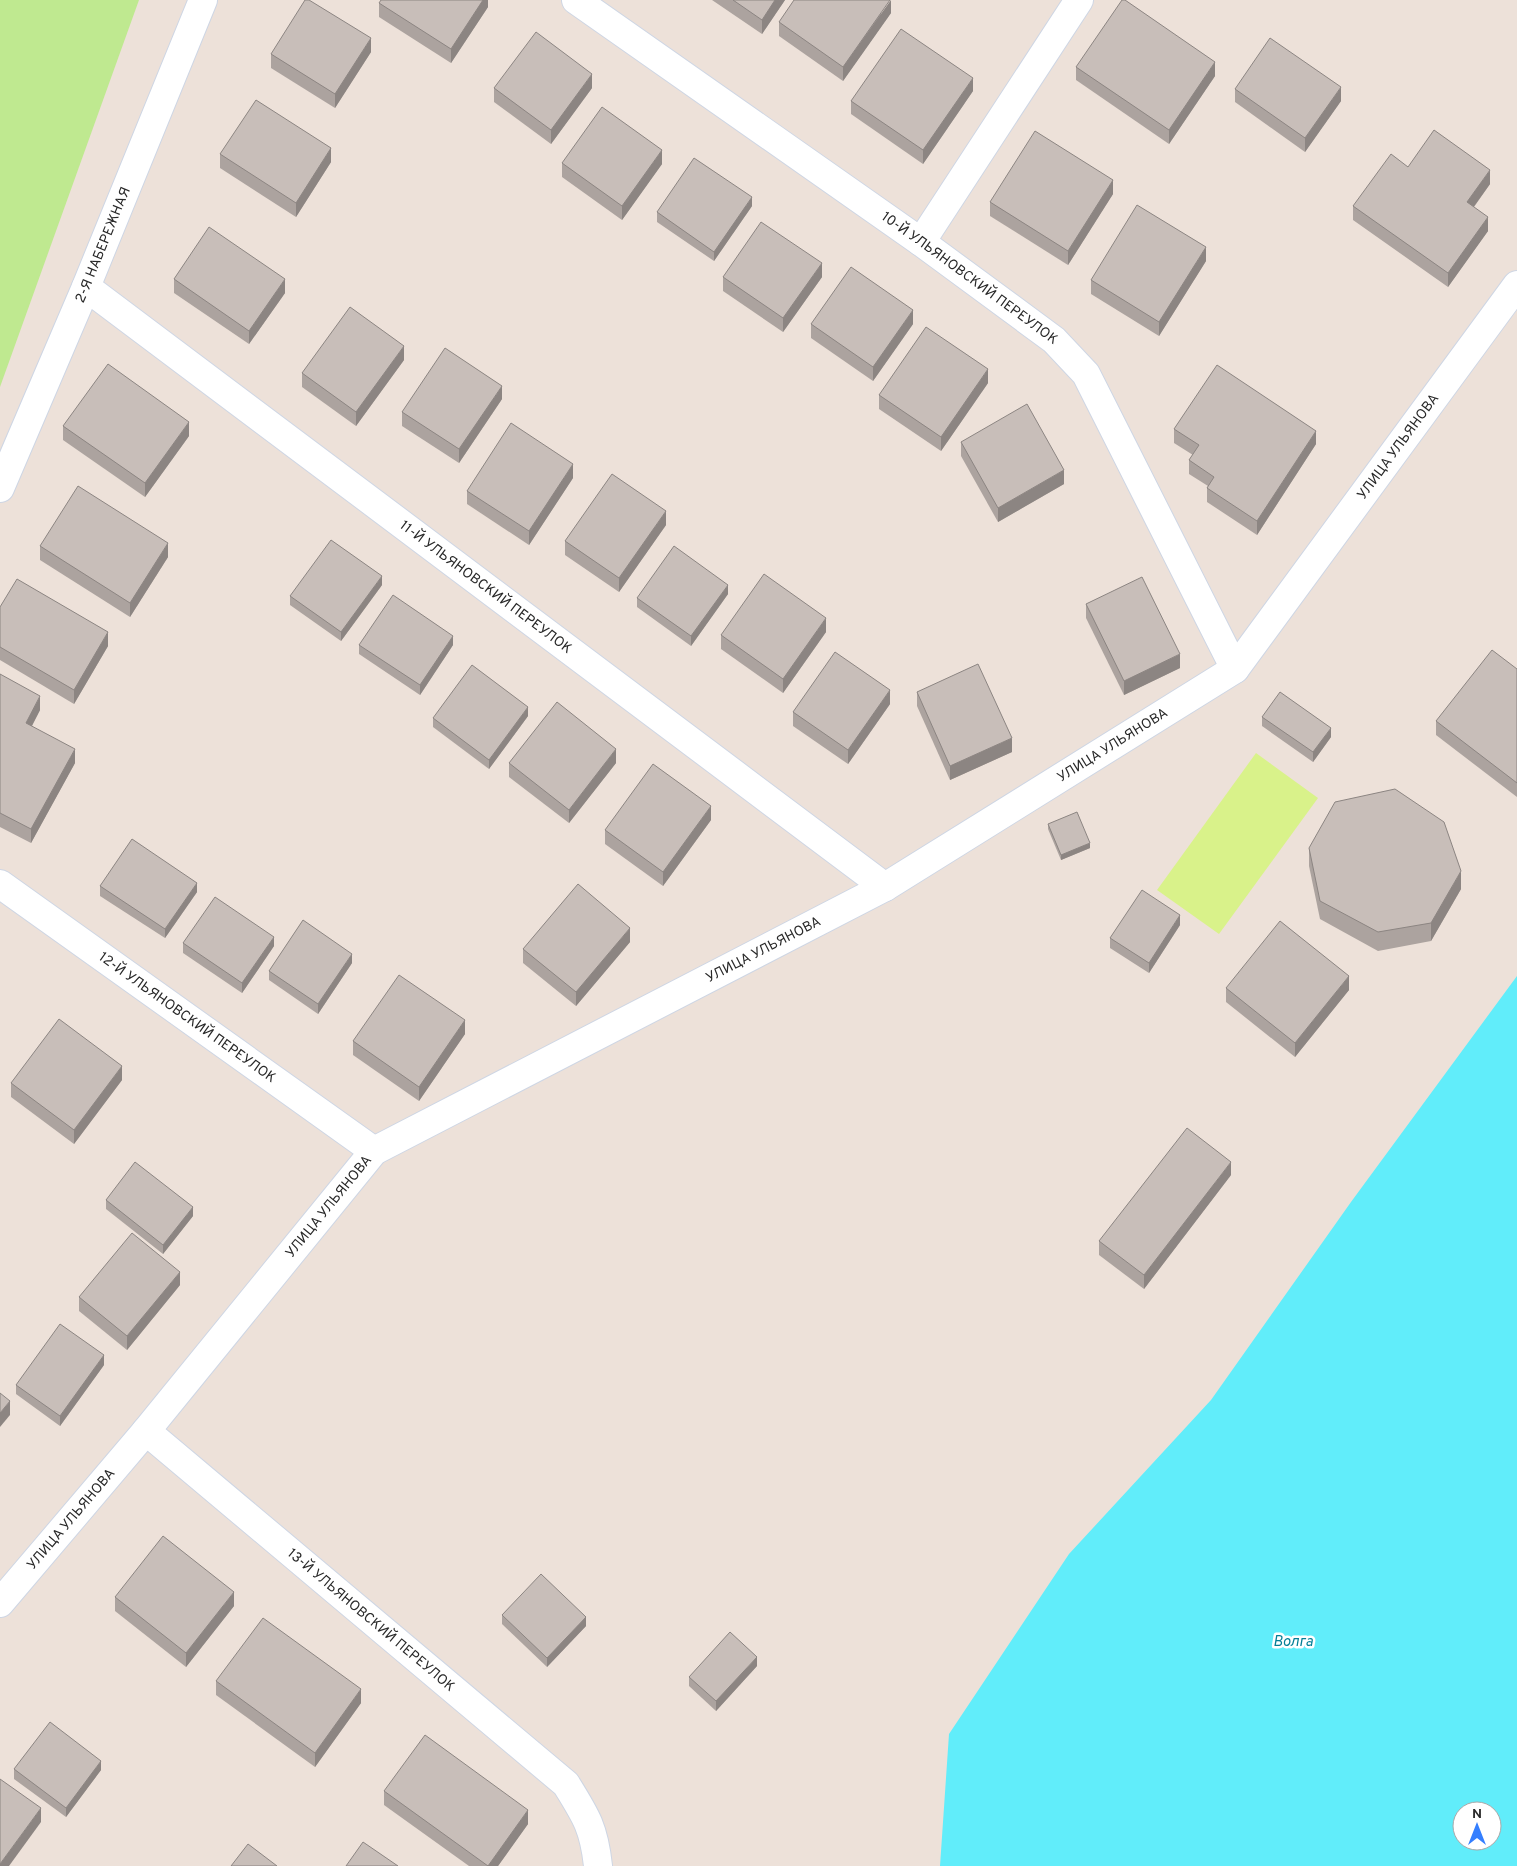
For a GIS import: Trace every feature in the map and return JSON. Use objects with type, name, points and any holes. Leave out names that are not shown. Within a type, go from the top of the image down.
[{"type":"street","name":"2-Я НАБЕРЕЖНАЯ","points":[[0,488],[86,287],[203,0]]},
{"type":"street","name":"10-Й УЛЬЯНОВСКИЙ ПЕРЕУЛОК","points":[[576,0],[921,242],[1054,340],[1086,374],[1235,670]]},
{"type":"street","points":[[921,242],[1079,0]]},
{"type":"street","name":"УЛИЦА УЛЬЯНОВА","points":[[0,1603],[146,1431],[374,1151],[885,887],[1235,670],[1517,286]]},
{"type":"street","name":"11-Й УЛЬЯНОВСКИЙ ПЕРЕУЛОК","points":[[86,287],[885,887]]},
{"type":"street","name":"12-Й УЛЬЯНОВСКИЙ ПЕРЕУЛОК","points":[[0,884],[374,1151]]},
{"type":"street","name":"13-Й УЛЬЯНОВСКИЙ ПЕРЕУЛОК","points":[[146,1431],[566,1784],[587,1817],[596,1842],[598,1866]]},
{"type":"green space","points":[[0,0],[139,0],[0,387]]},
{"type":"green space","points":[[1256,753],[1318,798],[1219,934],[1157,890]]},
{"type":"water","name":"Волга","points":[[1517,976],[1517,1866],[940,1866],[949,1734],[1069,1554],[1211,1400],[1351,1202]]},
{"type":"building","points":[[305,0],[309,0],[371,38],[335,94],[271,54]]},
{"type":"building","points":[[381,0],[483,0],[451,49],[379,3]]},
{"type":"building","points":[[733,0],[775,0],[762,20]]},
{"type":"building","points":[[794,0],[890,0],[843,67],[779,22]]},
{"type":"building","points":[[1122,0],[1125,0],[1215,62],[1169,130],[1076,67]]},
{"type":"building","points":[[901,29],[973,78],[923,150],[851,101]]},
{"type":"building","points":[[536,32],[592,74],[551,130],[494,88]]},
{"type":"building","points":[[1270,38],[1341,87],[1305,138],[1235,89]]},
{"type":"building","points":[[256,100],[331,148],[296,203],[220,154]]},
{"type":"building","points":[[602,107],[662,150],[622,206],[562,163]]},
{"type":"building","points":[[1434,130],[1490,170],[1467,202],[1488,217],[1448,273],[1353,206],[1391,154],[1408,167]]},
{"type":"building","points":[[1035,131],[1113,180],[1068,251],[990,202]]},
{"type":"building","points":[[694,158],[752,197],[714,252],[657,212]]},
{"type":"building","points":[[1137,205],[1206,247],[1159,322],[1091,280]]},
{"type":"building","points":[[761,222],[822,263],[783,318],[723,277]]},
{"type":"building","points":[[209,227],[285,279],[249,331],[174,279]]},
{"type":"building","points":[[851,267],[913,310],[873,367],[811,324]]},
{"type":"building","points":[[350,307],[404,346],[356,412],[302,373]]},
{"type":"building","points":[[926,327],[988,369],[941,437],[879,395]]},
{"type":"building","points":[[445,348],[502,386],[459,449],[402,412]]},
{"type":"building","points":[[108,364],[189,422],[145,483],[63,426]]},
{"type":"building","points":[[1217,365],[1316,431],[1257,521],[1207,488],[1214,477],[1189,460],[1199,445],[1174,429]]},
{"type":"building","points":[[1027,404],[1064,470],[998,508],[961,442]]},
{"type":"building","points":[[511,423],[573,464],[529,531],[467,491]]},
{"type":"building","points":[[612,474],[666,511],[619,578],[565,541]]},
{"type":"building","points":[[78,486],[168,543],[130,603],[40,546]]},
{"type":"building","points":[[331,540],[382,576],[341,632],[290,596]]},
{"type":"building","points":[[674,546],[728,585],[691,636],[637,598]]},
{"type":"building","points":[[764,574],[826,618],[783,679],[721,635]]},
{"type":"building","points":[[1142,577],[1180,654],[1124,681],[1086,604]]},
{"type":"building","points":[[17,579],[108,632],[74,690],[0,647],[0,607]]},
{"type":"building","points":[[393,595],[453,636],[420,685],[359,645]]},
{"type":"building","points":[[1492,650],[1517,669],[1517,783],[1436,721]]},
{"type":"building","points":[[835,652],[890,690],[848,750],[793,712]]},
{"type":"building","points":[[978,664],[1012,738],[950,766],[917,692]]},
{"type":"building","points":[[472,665],[528,707],[489,760],[433,718]]},
{"type":"building","points":[[0,674],[40,696],[26,723],[75,749],[31,829],[0,813]]},
{"type":"building","points":[[1280,692],[1331,728],[1313,752],[1262,717]]},
{"type":"building","points":[[557,702],[616,749],[569,810],[509,763]]},
{"type":"building","points":[[653,764],[711,806],[663,872],[605,830]]},
{"type":"building","points":[[1395,789],[1444,822],[1461,871],[1431,923],[1378,932],[1320,901],[1309,848],[1335,802]]},
{"type":"building","points":[[1077,812],[1090,843],[1061,855],[1048,824]]},
{"type":"building","points":[[132,839],[197,883],[165,929],[100,886]]},
{"type":"building","points":[[578,884],[630,928],[576,992],[523,949]]},
{"type":"building","points":[[1142,890],[1180,915],[1149,963],[1110,938]]},
{"type":"building","points":[[215,897],[274,937],[242,983],[183,943]]},
{"type":"building","points":[[303,920],[352,954],[318,1004],[269,971]]},
{"type":"building","points":[[1280,921],[1349,976],[1295,1043],[1226,988]]},
{"type":"building","points":[[399,975],[465,1020],[419,1087],[353,1041]]},
{"type":"building","points":[[59,1019],[122,1066],[74,1130],[11,1083]]},
{"type":"building","points":[[1187,1128],[1231,1162],[1144,1275],[1099,1241]]},
{"type":"building","points":[[135,1162],[193,1207],[163,1245],[106,1200]]},
{"type":"building","points":[[132,1233],[180,1272],[127,1336],[79,1297]]},
{"type":"building","points":[[60,1324],[104,1355],[60,1416],[16,1385]]},
{"type":"building","points":[[0,1393],[10,1401],[0,1413]]},
{"type":"building","points":[[163,1536],[234,1592],[186,1653],[115,1597]]},
{"type":"building","points":[[541,1574],[586,1617],[547,1658],[502,1615]]},
{"type":"building","points":[[263,1618],[361,1689],[315,1753],[216,1681]]},
{"type":"building","points":[[730,1632],[757,1657],[716,1701],[689,1677]]},
{"type":"building","points":[[50,1722],[101,1761],[66,1808],[14,1769]]},
{"type":"building","points":[[425,1735],[528,1810],[488,1866],[384,1791]]},
{"type":"building","points":[[0,1779],[41,1808],[0,1864]]},
{"type":"building","points":[[363,1842],[398,1866],[346,1866]]},
{"type":"building","points":[[248,1844],[277,1866],[231,1866]]}]
